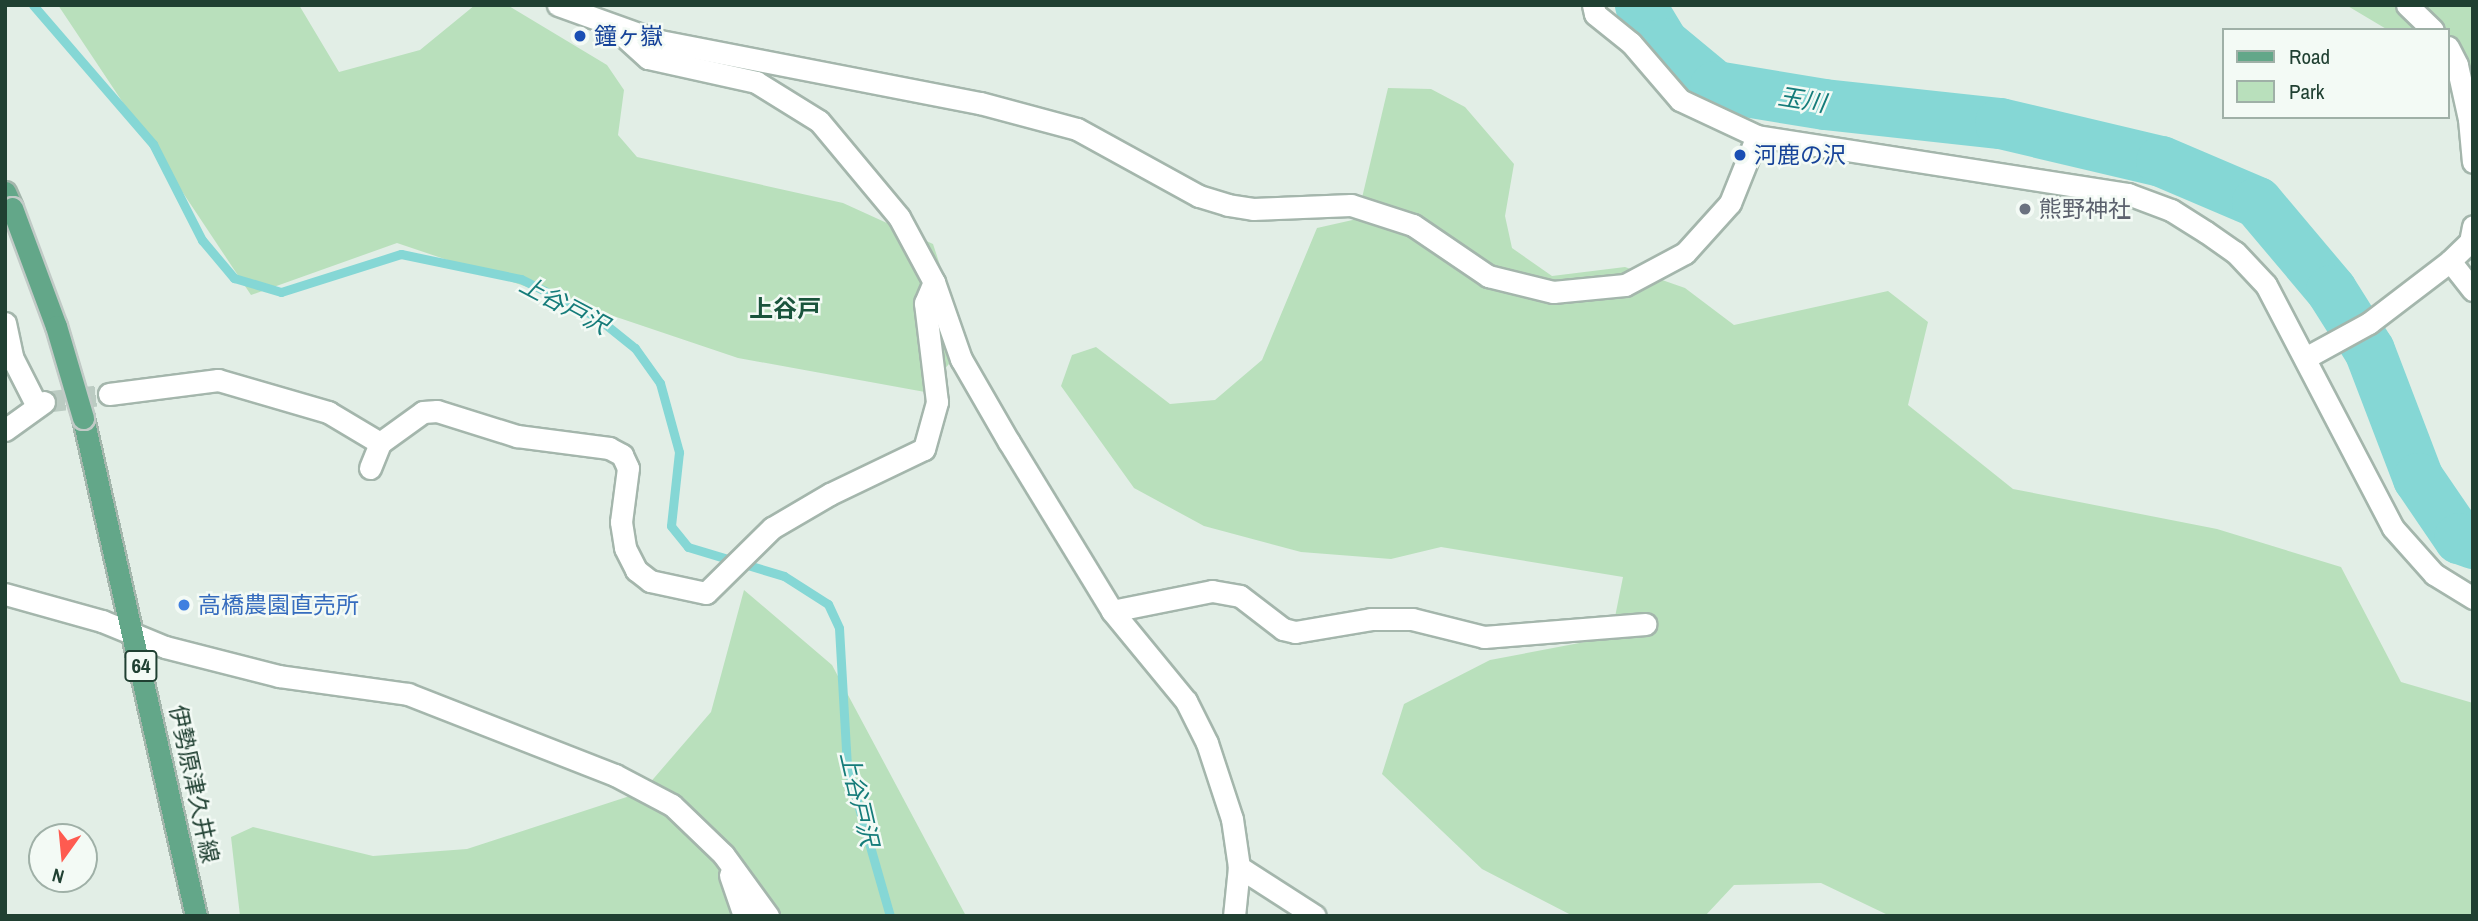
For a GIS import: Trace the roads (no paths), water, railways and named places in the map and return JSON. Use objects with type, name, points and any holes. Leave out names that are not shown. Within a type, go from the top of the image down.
[{"type":"main road","name":"伊勢原津久井線","points":[[8,200],[56,326],[83,418],[196,916]]},
{"type":"street","points":[[558,5],[615,28],[789,68],[980,103],[1077,129],[1199,196],[1228,205],[1253,209],[1351,205],[1413,225],[1488,276],[1553,292],[1625,285],[1685,253],[1730,203],[1757,136]]},
{"type":"street","points":[[2407,5],[2431,28]]},
{"type":"street","points":[[1596,8],[1680,100],[1757,136],[2128,194],[2171,210],[2235,252],[2266,285],[2307,357],[2393,528],[2434,574],[2473,598]]},
{"type":"street","points":[[615,28],[648,58],[756,82],[819,121],[899,217],[934,282],[961,359],[1112,611],[1186,701],[1207,743],[1232,819],[1239,867],[1234,916]]},
{"type":"street","points":[[2450,51],[2457,65],[2469,119],[2473,162]]},
{"type":"street","points":[[2307,357],[2369,323],[2450,261],[2470,242],[2473,226]]},
{"type":"street","points":[[2450,261],[2473,290]]},
{"type":"street","points":[[370,468],[380,443],[423,412],[437,411],[517,436],[609,448],[622,455],[628,468],[621,522],[625,548],[636,570],[650,581],[706,593],[772,528],[831,494],[924,449],[937,402],[925,303],[934,282]]},
{"type":"street","points":[[5,323],[8,356],[40,404],[5,430]]},
{"type":"street","points":[[109,394],[218,380],[328,412],[380,443]]},
{"type":"street","points":[[1112,611],[1212,591],[1240,596],[1283,629],[1295,632],[1371,619],[1412,619],[1484,637],[1645,624]]},
{"type":"street","points":[[5,594],[133,632],[165,647],[279,676],[373,686],[442,705],[626,781],[672,805],[723,854],[768,916]]},
{"type":"street","points":[[723,854],[744,916]]},
{"type":"street","points":[[1239,867],[1315,916]]},
{"type":"waterway","name":"上谷戸沢","points":[[33,5],[153,144],[202,240],[234,278],[281,292],[401,254],[521,279],[595,316],[635,348],[660,383],[679,452],[671,526],[688,547],[784,576],[828,604],[839,628],[847,766],[890,916]]},
{"type":"waterway","name":"玉川","points":[[1640,5],[1663,43],[1715,86],[1824,104],[2000,123],[2161,161],[2257,202],[2331,290],[2369,350],[2418,478],[2459,538],[2473,543]]},
{"type":"tunnel","points":[[44,402],[109,394]]},
{"type":"place","name":"鐘ヶ嶽","points":[[580,36]]},
{"type":"place","name":"河鹿の沢","points":[[1740,155]]},
{"type":"place","name":"熊野神社","points":[[2025,209]]},
{"type":"place","name":"高橋農園直売所","points":[[184,605]]},
{"type":"district","name":"上谷戸","points":[[785,309]]}]
